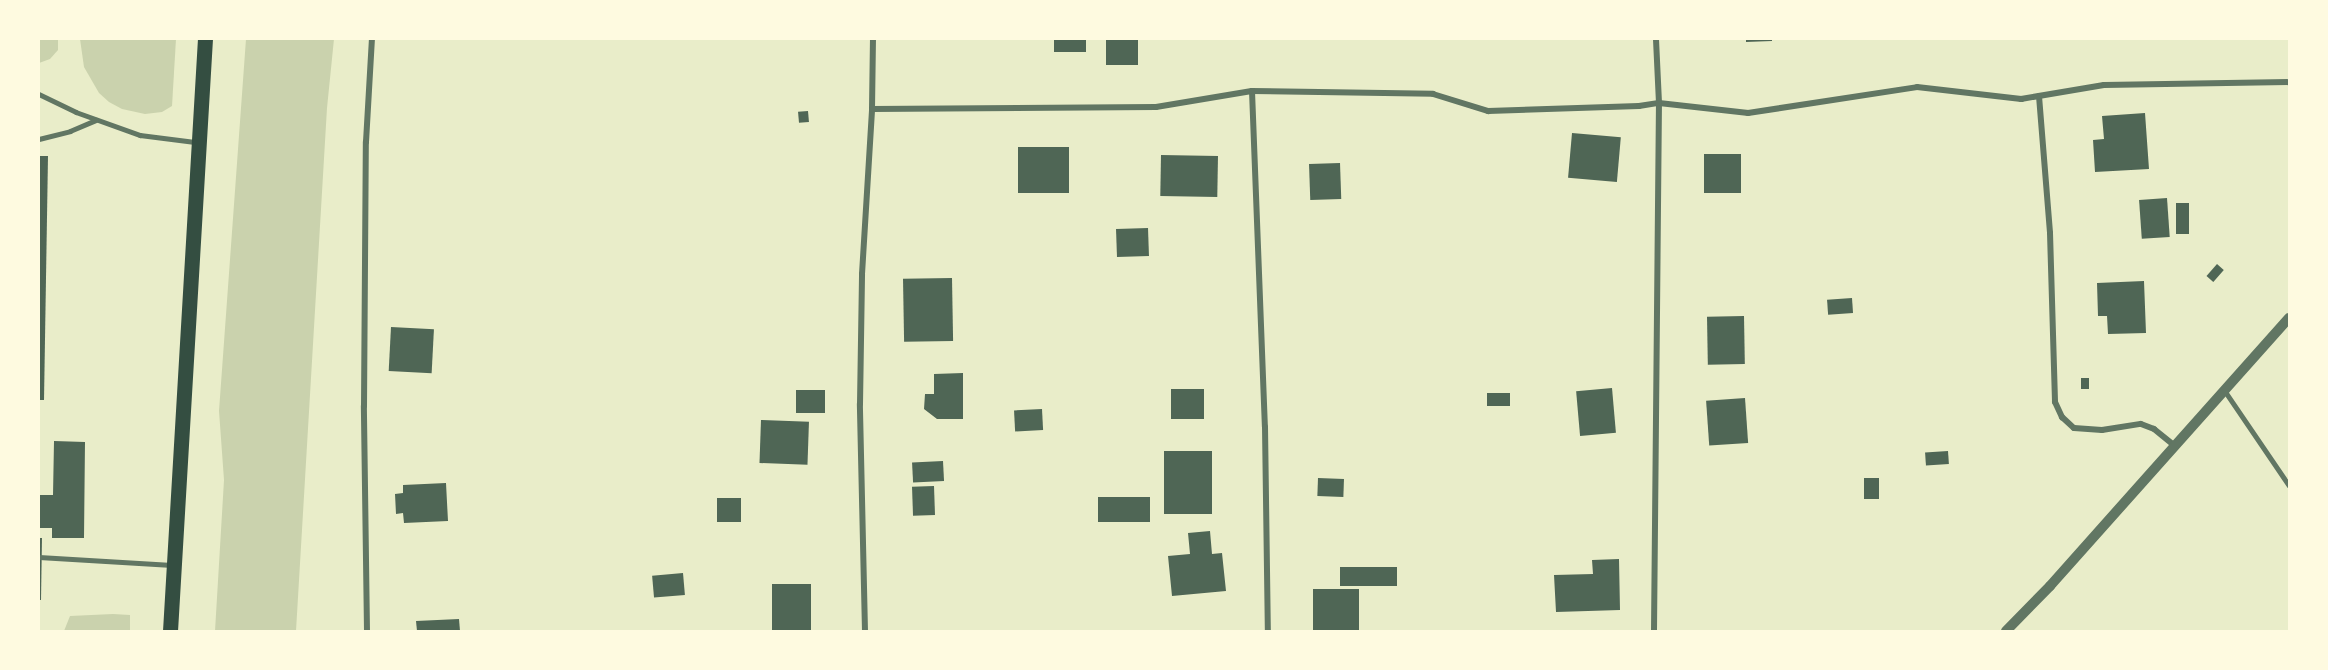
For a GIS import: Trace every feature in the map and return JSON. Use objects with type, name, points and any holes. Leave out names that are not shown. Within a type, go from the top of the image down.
[{"type":"main road","points":[[170,631],[205,39]]},
{"type":"street","points":[[368,631],[364,417],[366,142],[372,39]]},
{"type":"street","points":[[865,631],[861,404],[862,274],[872,109],[873,39]]},
{"type":"street","points":[[1654,631],[1659,103],[1656,39]]},
{"type":"street","points":[[872,109],[1156,107],[1252,92],[1433,94],[1488,111],[1640,106],[1659,103],[1748,113],[1917,87],[2021,99],[2104,85],[2289,82]]},
{"type":"street","points":[[1252,92],[1265,427],[1268,631]]},
{"type":"street","points":[[2039,96],[2050,233],[2055,402],[2062,417],[2074,428],[2102,430],[2141,424],[2154,429],[2174,446]]},
{"type":"street","points":[[2006,631],[2050,586],[2289,318]]},
{"type":"lane","points":[[39,94],[97,120],[140,135],[199,142]]},
{"type":"lane","points":[[39,138],[70,131],[97,120]]},
{"type":"lane","points":[[2225,391],[2289,484]]},
{"type":"lane","points":[[39,557],[174,565]]},
{"type":"green space","points":[[39,39],[58,39],[58,50],[50,59],[39,63]]},
{"type":"green space","points":[[80,39],[176,39],[172,106],[162,112],[145,114],[122,109],[109,102],[99,93],[84,67]]},
{"type":"green space","points":[[246,39],[334,39],[327,108],[296,631],[215,631],[224,480],[219,411]]},
{"type":"green space","points":[[130,615],[130,631],[64,631],[70,616]]},
{"type":"building","points":[[1054,39],[1086,39],[1086,52],[1054,52]]},
{"type":"building","points":[[1106,39],[1138,39],[1138,65],[1106,65]]},
{"type":"building","points":[[1746,39],[1772,39],[1772,41],[1746,42]]},
{"type":"building","points":[[808,111],[809,122],[799,123],[798,112]]},
{"type":"building","points":[[2145,113],[2149,169],[2095,172],[2093,140],[2104,139],[2102,116]]},
{"type":"building","points":[[1572,133],[1621,137],[1617,182],[1568,178]]},
{"type":"building","points":[[1018,147],[1069,147],[1069,193],[1018,193]]},
{"type":"building","points":[[1704,154],[1741,154],[1741,193],[1704,193]]},
{"type":"building","points":[[1161,155],[1218,156],[1217,197],[1160,196]]},
{"type":"building","points":[[39,156],[48,156],[44,400],[39,400]]},
{"type":"building","points":[[1340,163],[1341,199],[1310,200],[1309,164]]},
{"type":"building","points":[[2167,198],[2170,237],[2142,239],[2139,200]]},
{"type":"building","points":[[2176,203],[2189,203],[2189,234],[2176,234]]},
{"type":"building","points":[[1148,228],[1149,256],[1117,257],[1116,229]]},
{"type":"building","points":[[2217,264],[2224,270],[2213,282],[2207,276]]},
{"type":"building","points":[[952,278],[953,341],[904,342],[903,279]]},
{"type":"building","points":[[2144,281],[2146,333],[2108,334],[2107,316],[2098,316],[2097,283]]},
{"type":"building","points":[[1852,298],[1853,313],[1828,315],[1827,300]]},
{"type":"building","points":[[1744,316],[1745,364],[1708,365],[1707,317]]},
{"type":"building","points":[[391,327],[434,329],[432,373],[389,371]]},
{"type":"building","points":[[963,373],[963,419],[937,419],[924,409],[925,394],[934,394],[934,374]]},
{"type":"building","points":[[2081,378],[2089,378],[2089,389],[2081,389]]},
{"type":"building","points":[[1612,388],[1616,433],[1580,436],[1576,391]]},
{"type":"building","points":[[1171,389],[1204,389],[1204,419],[1171,419]]},
{"type":"building","points":[[796,390],[825,390],[825,413],[796,413]]},
{"type":"building","points":[[1487,393],[1510,393],[1510,406],[1487,406]]},
{"type":"building","points":[[1745,398],[1748,443],[1709,446],[1706,401]]},
{"type":"building","points":[[1042,409],[1043,430],[1015,431],[1014,410]]},
{"type":"building","points":[[761,420],[809,422],[807,465],[759,463]]},
{"type":"building","points":[[54,441],[85,442],[84,538],[52,538],[52,528],[39,528],[39,495],[53,495]]},
{"type":"building","points":[[1164,451],[1212,451],[1212,514],[1164,514]]},
{"type":"building","points":[[1948,451],[1949,464],[1926,466],[1925,453]]},
{"type":"building","points":[[943,461],[944,481],[913,483],[912,463]]},
{"type":"building","points":[[1318,478],[1344,479],[1343,497],[1317,496]]},
{"type":"building","points":[[1864,478],[1879,478],[1879,499],[1864,499]]},
{"type":"building","points":[[446,483],[448,521],[404,523],[403,513],[396,514],[395,494],[403,493],[403,485]]},
{"type":"building","points":[[934,486],[935,515],[913,516],[912,487]]},
{"type":"building","points":[[1098,497],[1150,497],[1150,522],[1098,522]]},
{"type":"building","points":[[717,498],[741,498],[741,522],[717,522]]},
{"type":"building","points":[[1210,531],[1212,554],[1222,553],[1226,591],[1172,596],[1168,556],[1190,554],[1188,533]]},
{"type":"building","points":[[39,538],[42,538],[41,600],[39,600]]},
{"type":"building","points":[[1619,559],[1620,610],[1556,612],[1554,575],[1593,574],[1592,560]]},
{"type":"building","points":[[1340,567],[1397,567],[1397,586],[1340,586]]},
{"type":"building","points":[[683,573],[685,595],[654,598],[652,576]]},
{"type":"building","points":[[772,584],[811,584],[811,631],[772,631]]},
{"type":"building","points":[[1313,589],[1359,589],[1359,631],[1313,631]]},
{"type":"building","points":[[459,619],[460,631],[417,631],[416,621]]}]
